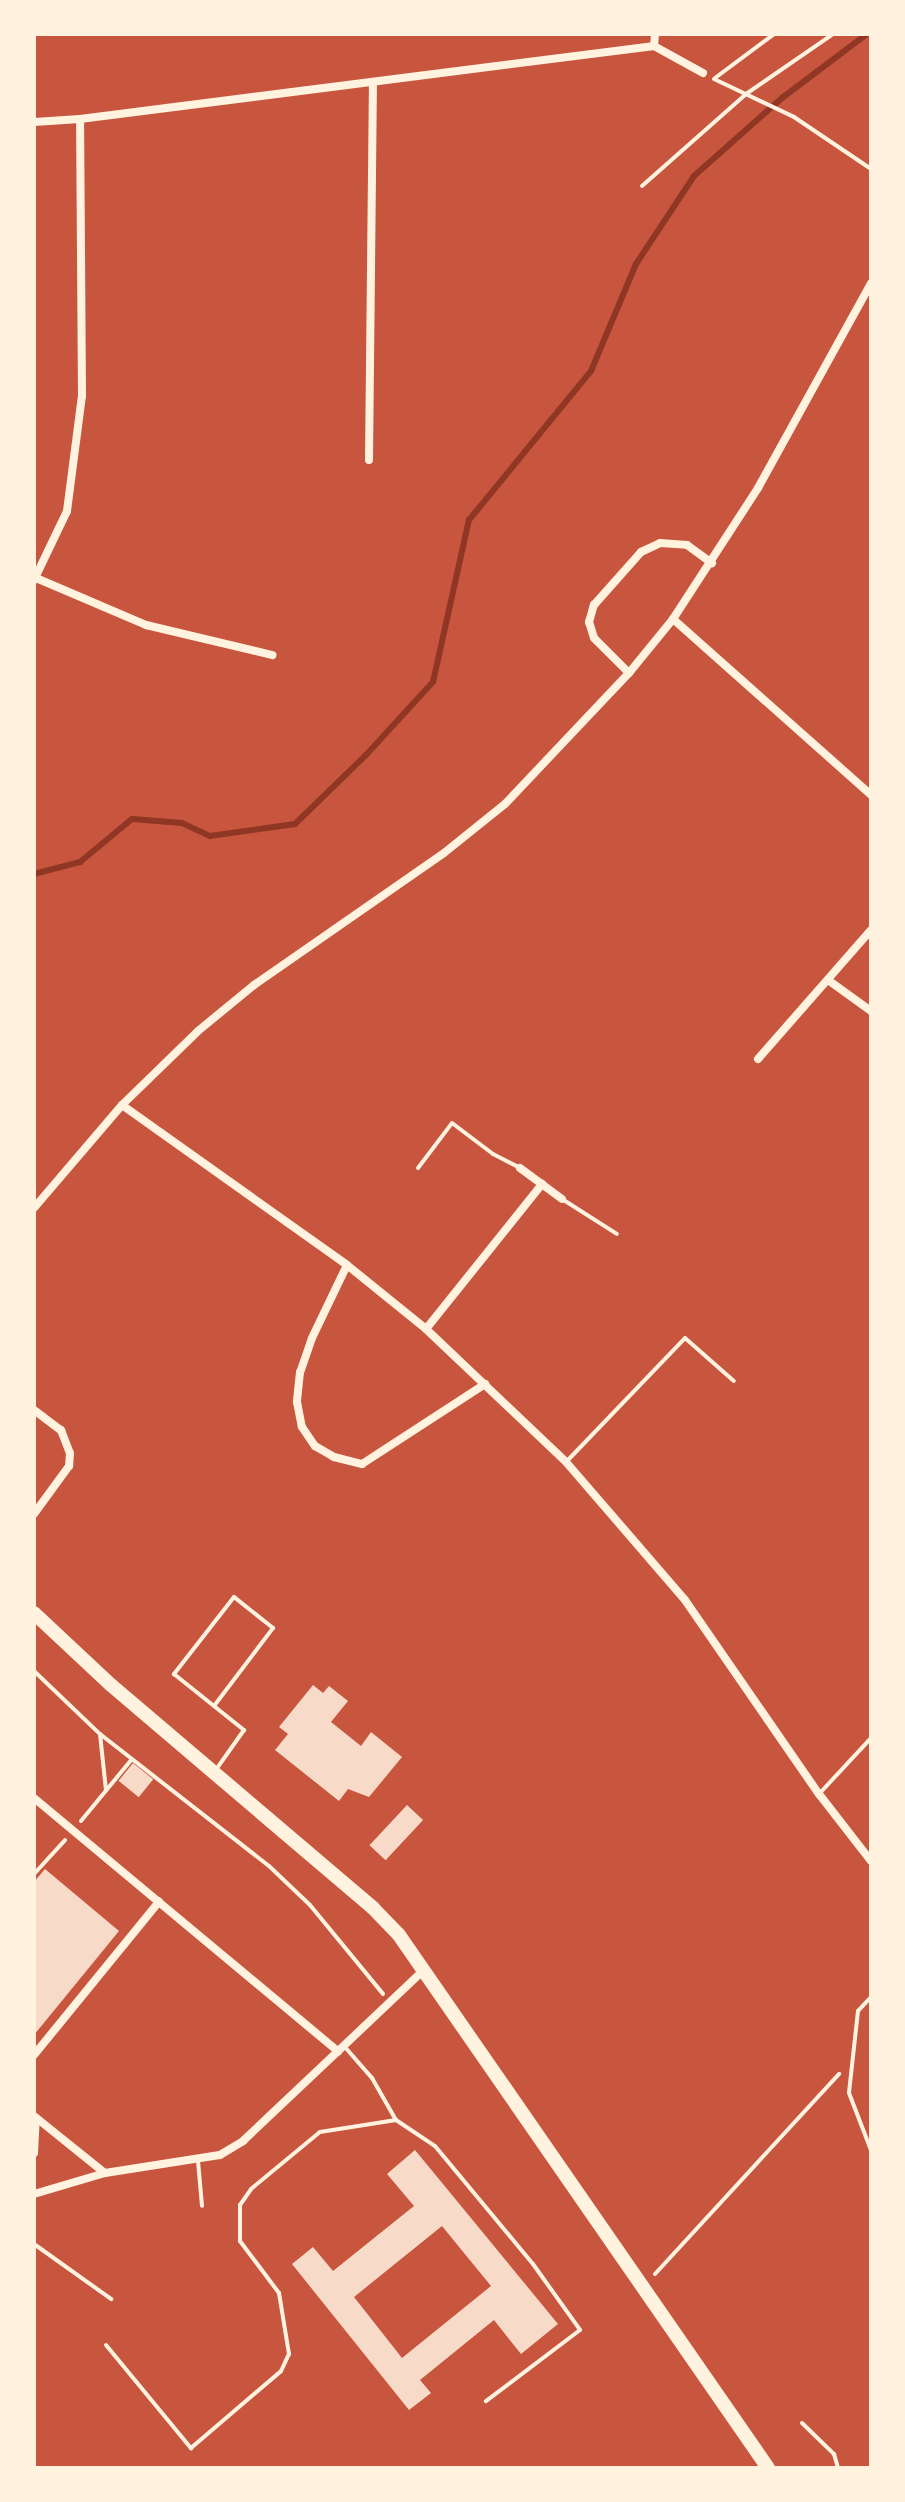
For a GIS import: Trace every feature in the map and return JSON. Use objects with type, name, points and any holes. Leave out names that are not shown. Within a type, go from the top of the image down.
[{"type":"highway","points":[[34,1613],[214,1773],[373,1908],[425,1969],[768,2468]]},
{"type":"street","points":[[654,46],[655,34]]},
{"type":"street","points":[[34,122],[80,119],[654,46],[703,73]]},
{"type":"street","points":[[369,460],[373,82]]},
{"type":"street","points":[[80,119],[82,396],[67,511],[35,579],[146,625],[272,655]]},
{"type":"street","points":[[34,1208],[122,1105],[198,1031],[254,985],[365,904],[444,853],[505,804],[629,673],[673,619],[712,563],[758,488],[871,283]]},
{"type":"street","points":[[629,673],[594,638],[589,622],[594,605],[641,552],[660,543],[687,545],[712,563]]},
{"type":"street","points":[[673,619],[871,795]]},
{"type":"street","points":[[758,1059],[871,930]]},
{"type":"street","points":[[828,980],[871,1011]]},
{"type":"street","points":[[122,1105],[347,1265],[426,1329],[566,1462],[685,1600],[819,1794],[871,1861]]},
{"type":"street","points":[[520,1168],[562,1199]]},
{"type":"street","points":[[426,1329],[454,1289],[506,1233],[542,1184]]},
{"type":"street","points":[[347,1265],[312,1338],[300,1372],[297,1402],[302,1427],[315,1446],[334,1457],[362,1464],[485,1384]]},
{"type":"street","points":[[34,1410],[61,1430],[70,1453],[69,1466],[34,1514]]},
{"type":"street","points":[[34,1798],[341,2049]]},
{"type":"street","points":[[34,2055],[159,1902]]},
{"type":"street","points":[[34,2194],[105,2173],[198,2161],[220,2155],[243,2141],[425,1969]]},
{"type":"street","points":[[35,2117],[105,2173]]},
{"type":"street","points":[[34,2153],[35,2117]]},
{"type":"lane","points":[[418,1168],[452,1123],[493,1154],[520,1168]]},
{"type":"lane","points":[[562,1199],[617,1234]]},
{"type":"lane","points":[[566,1462],[685,1338],[734,1381]]},
{"type":"lane","points":[[214,1706],[273,1628],[234,1597],[174,1674],[214,1706],[244,1730],[214,1773]]},
{"type":"lane","points":[[819,1794],[871,1738]]},
{"type":"lane","points":[[871,1997],[858,2011],[849,2093],[871,2150]]},
{"type":"lane","points":[[341,2049],[372,2078],[396,2120],[435,2146],[524,2253],[580,2330],[486,2401]]},
{"type":"lane","points":[[106,2345],[191,2448],[281,2371],[289,2354],[279,2293],[240,2241],[240,2205],[251,2189],[320,2132],[396,2120]]},
{"type":"lane","points":[[198,2161],[202,2206]]},
{"type":"lane","points":[[34,2244],[111,2299]]},
{"type":"lane","points":[[802,2423],[834,2454],[838,2468]]},
{"type":"path","points":[[714,79],[774,34]]},
{"type":"path","points":[[642,186],[746,94],[833,34]]},
{"type":"path","points":[[703,73],[794,117],[871,169]]},
{"type":"path","points":[[34,1671],[100,1734],[269,1866],[310,1905],[390,2003]]},
{"type":"path","points":[[100,1734],[106,1790]]},
{"type":"path","points":[[34,1874],[132,1759]]},
{"type":"path","points":[[642,2287],[852,2060]]},
{"type":"building","points":[[313,1685],[323,1693],[329,1686],[348,1701],[331,1722],[361,1746],[371,1732],[402,1757],[369,1797],[348,1789],[339,1801],[275,1750],[288,1734],[279,1727]]},
{"type":"building","points":[[133,1763],[153,1779],[139,1797],[119,1781]]},
{"type":"building","points":[[407,1805],[423,1820],[386,1860],[369,1845]]},
{"type":"building","points":[[45,1869],[119,1931],[34,2035],[34,1882]]},
{"type":"building","points":[[415,2150],[558,2324],[521,2354],[494,2320],[420,2380],[431,2393],[409,2410],[292,2264],[313,2247],[333,2271],[414,2206],[387,2174]],"holes":[[[442,2226],[491,2286],[402,2358],[354,2297]]]},
{"type":"waterway","points":[[34,874],[80,862],[132,819],[182,823],[210,836],[295,824],[366,755],[433,682],[469,520],[591,371],[636,264],[694,176],[782,98],[867,34]]}]
